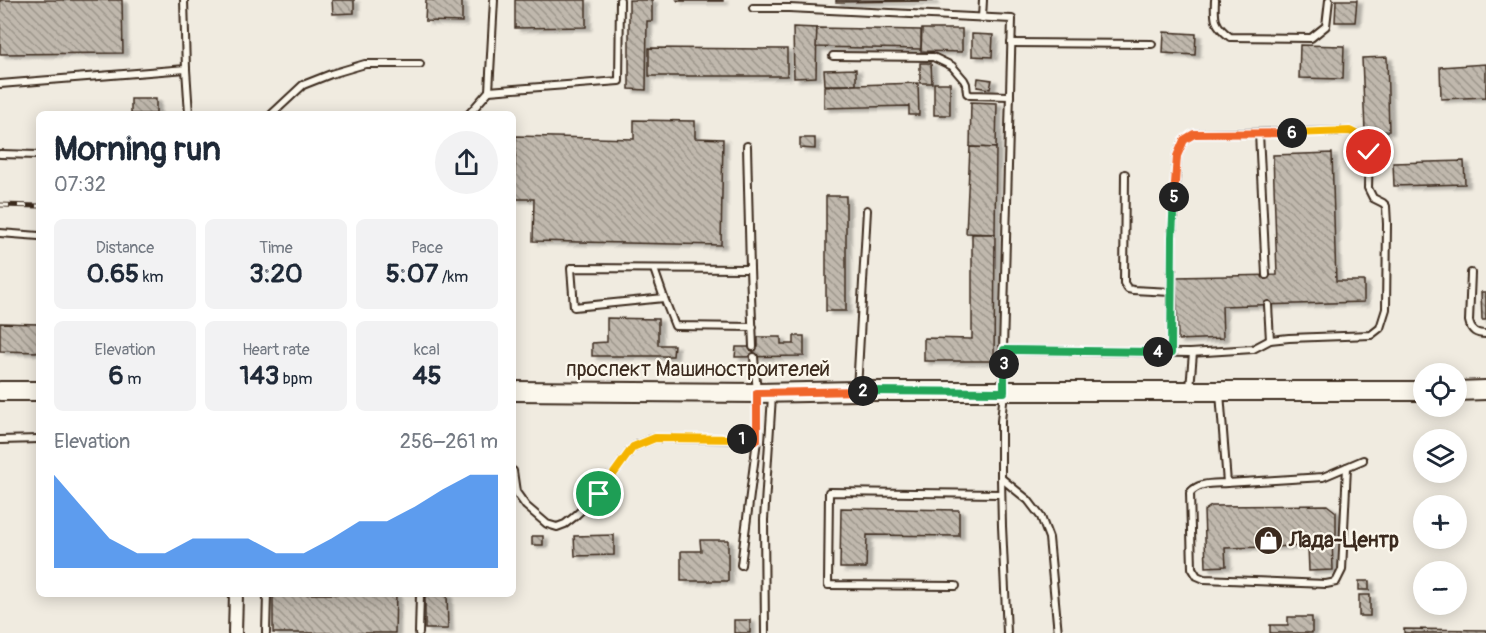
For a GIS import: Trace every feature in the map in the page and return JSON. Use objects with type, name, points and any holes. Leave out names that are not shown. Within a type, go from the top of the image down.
[{"type":"main road","points":[[0,390],[36,391]]},
{"type":"main road","points":[[1467,391],[1486,390]]},
{"type":"main road","name":"проспект Машиностроителей","points":[[516,391],[1413,391]]},
{"type":"street","points":[[235,633],[236,597]]},
{"type":"lane","points":[[184,0],[189,111]]},
{"type":"lane","points":[[472,111],[489,92],[494,0]]},
{"type":"lane","points":[[489,92],[620,81],[620,0]]},
{"type":"lane","points":[[814,0],[814,9]]},
{"type":"lane","points":[[982,18],[983,0]]},
{"type":"lane","points":[[1215,0],[1214,18],[1219,29],[1230,37],[1311,38],[1326,26],[1329,0]]},
{"type":"lane","points":[[753,8],[1012,19],[1004,392],[1001,421],[1001,494],[1007,633]]},
{"type":"lane","points":[[1011,43],[1152,44]]},
{"type":"lane","points":[[833,56],[933,57],[952,66],[964,80],[967,93],[1010,96]]},
{"type":"lane","points":[[275,111],[303,85],[331,74],[365,64],[420,64]]},
{"type":"lane","points":[[0,84],[186,69]]},
{"type":"lane","points":[[1004,350],[1171,353],[1192,353],[1253,349],[1270,340],[1289,338],[1371,335],[1380,328],[1386,309],[1387,224],[1386,206],[1373,198],[1368,188],[1369,152],[1364,138],[1350,131],[1194,134],[1184,140],[1177,156],[1172,237],[1171,353]]},
{"type":"lane","points":[[1259,133],[1266,275]]},
{"type":"lane","points":[[747,146],[753,347]]},
{"type":"lane","points":[[0,154],[36,155]]},
{"type":"lane","points":[[1125,174],[1124,283],[1128,289],[1133,290],[1172,292]]},
{"type":"lane","points":[[857,391],[867,210]]},
{"type":"lane","points":[[0,233],[36,236]]},
{"type":"lane","points":[[664,298],[574,307],[571,268],[750,269]]},
{"type":"lane","points":[[654,269],[675,326],[753,327]]},
{"type":"lane","points":[[1471,273],[1470,327],[1476,333],[1486,333]]},
{"type":"lane","points":[[1268,305],[1270,340]]},
{"type":"lane","points":[[1190,391],[1192,353]]},
{"type":"lane","points":[[754,357],[764,392],[765,633]]},
{"type":"lane","points":[[1220,391],[1227,483]]},
{"type":"lane","points":[[741,565],[764,392]]},
{"type":"lane","points":[[516,492],[526,506],[547,524],[557,527],[574,517],[599,494],[633,447],[655,438],[757,440]]},
{"type":"lane","points":[[0,440],[36,440]]},
{"type":"lane","points":[[1347,467],[1342,570],[1336,582],[1326,584],[1204,579],[1197,576],[1192,568],[1190,493],[1193,489],[1203,485],[1323,477],[1363,460]]},
{"type":"lane","points":[[1001,478],[1028,500],[1041,517],[1049,538],[1058,633]]},
{"type":"lane","points":[[956,586],[828,585],[829,492],[1001,494]]},
{"type":"lane","points":[[266,633],[267,597]]},
{"type":"lane","points":[[419,633],[420,597]]},
{"type":"building","points":[[0,0],[122,0],[123,53],[0,54]]},
{"type":"building","points":[[332,0],[354,0],[354,13],[333,14]]},
{"type":"building","points":[[426,0],[462,0],[462,22],[425,21]]},
{"type":"building","points":[[515,0],[586,0],[586,27],[515,28]]},
{"type":"building","points":[[629,0],[652,0],[652,21],[647,21],[646,90],[629,89]]},
{"type":"building","points":[[723,0],[723,1],[678,1]]},
{"type":"building","points":[[836,0],[933,0],[933,1],[836,2]]},
{"type":"building","points":[[1336,0],[1357,0],[1355,22],[1335,22]]},
{"type":"building","points":[[793,27],[817,28],[816,77],[794,78]]},
{"type":"building","points":[[817,28],[921,30],[921,49],[816,47]]},
{"type":"building","points":[[922,29],[962,29],[962,52],[921,51]]},
{"type":"building","points":[[1164,32],[1196,34],[1195,55],[1163,53]]},
{"type":"building","points":[[972,34],[993,35],[992,57],[972,56]]},
{"type":"building","points":[[1300,45],[1344,46],[1343,79],[1299,78]]},
{"type":"building","points":[[649,48],[787,49],[787,76],[649,76]]},
{"type":"building","points":[[1387,57],[1389,131],[1365,132],[1362,58]]},
{"type":"building","points":[[920,63],[931,63],[932,83],[920,83]]},
{"type":"building","points":[[1486,64],[1486,97],[1441,99],[1440,67]]},
{"type":"building","points":[[856,69],[856,85],[825,85],[824,70]]},
{"type":"building","points":[[978,78],[992,80],[990,89],[977,87]]},
{"type":"building","points":[[918,83],[919,115],[909,115],[909,106],[824,108],[824,86]]},
{"type":"building","points":[[934,83],[950,83],[950,115],[934,115]]},
{"type":"building","points":[[131,99],[156,99],[156,111],[131,111]]},
{"type":"building","points":[[971,102],[997,103],[996,148],[970,147]]},
{"type":"building","points":[[634,120],[695,121],[695,138],[723,139],[721,245],[533,241],[534,199],[516,199],[516,136],[634,139]]},
{"type":"building","points":[[800,138],[815,138],[815,149],[800,148]]},
{"type":"building","points":[[970,147],[996,148],[995,234],[966,233]]},
{"type":"building","points":[[1332,153],[1336,281],[1364,281],[1364,302],[1222,306],[1223,338],[1178,340],[1176,277],[1277,275],[1273,155]]},
{"type":"building","points":[[1464,161],[1465,184],[1394,186],[1393,163]]},
{"type":"building","points":[[826,196],[846,196],[846,311],[826,311]]},
{"type":"building","points":[[972,234],[995,234],[994,361],[924,361],[924,338],[972,339]]},
{"type":"building","points":[[1481,292],[1486,292],[1486,320],[1482,320]]},
{"type":"building","points":[[607,318],[658,319],[658,345],[674,345],[673,356],[592,356],[592,343],[607,342]]},
{"type":"building","points":[[0,323],[36,324],[36,352],[0,351]]},
{"type":"building","points":[[794,336],[804,336],[804,356],[735,357],[736,347],[758,347],[758,337],[781,337],[781,344],[794,344]]},
{"type":"building","name":"Лада-Центр","points":[[1327,505],[1336,512],[1336,535],[1332,535],[1333,570],[1309,571],[1308,546],[1225,548],[1226,566],[1206,567],[1204,511],[1211,506]]},
{"type":"building","points":[[841,508],[959,510],[959,536],[867,535],[866,568],[840,568]]},
{"type":"building","points":[[614,535],[614,555],[575,556],[574,536]]},
{"type":"building","points":[[532,536],[543,536],[543,545],[532,545]]},
{"type":"building","points":[[700,540],[728,540],[728,581],[681,581],[681,551],[701,551]]},
{"type":"building","points":[[1359,581],[1369,581],[1369,590],[1359,590]]},
{"type":"building","points":[[1359,595],[1370,595],[1370,616],[1359,616]]},
{"type":"building","points":[[273,597],[396,597],[395,633],[273,633]]},
{"type":"building","points":[[425,597],[447,597],[448,629],[425,629]]},
{"type":"building","points":[[1288,617],[1312,617],[1312,633],[1270,633],[1270,625],[1288,625]]},
{"type":"building","points":[[734,620],[750,620],[750,633],[734,633]]},
{"type":"building","points":[[1404,629],[1486,630],[1486,633],[1404,633]]},
{"type":"railway","points":[[0,205],[36,206]]},
{"type":"place","name":"Лада-Центр","points":[[1268,540]]},
{"type":"route","points":[[599,494],[633,447],[655,438],[757,440],[757,393],[1004,392],[1004,350],[1171,353],[1172,237],[1177,156],[1184,140],[1194,134],[1350,131],[1364,138],[1369,152]]}]
